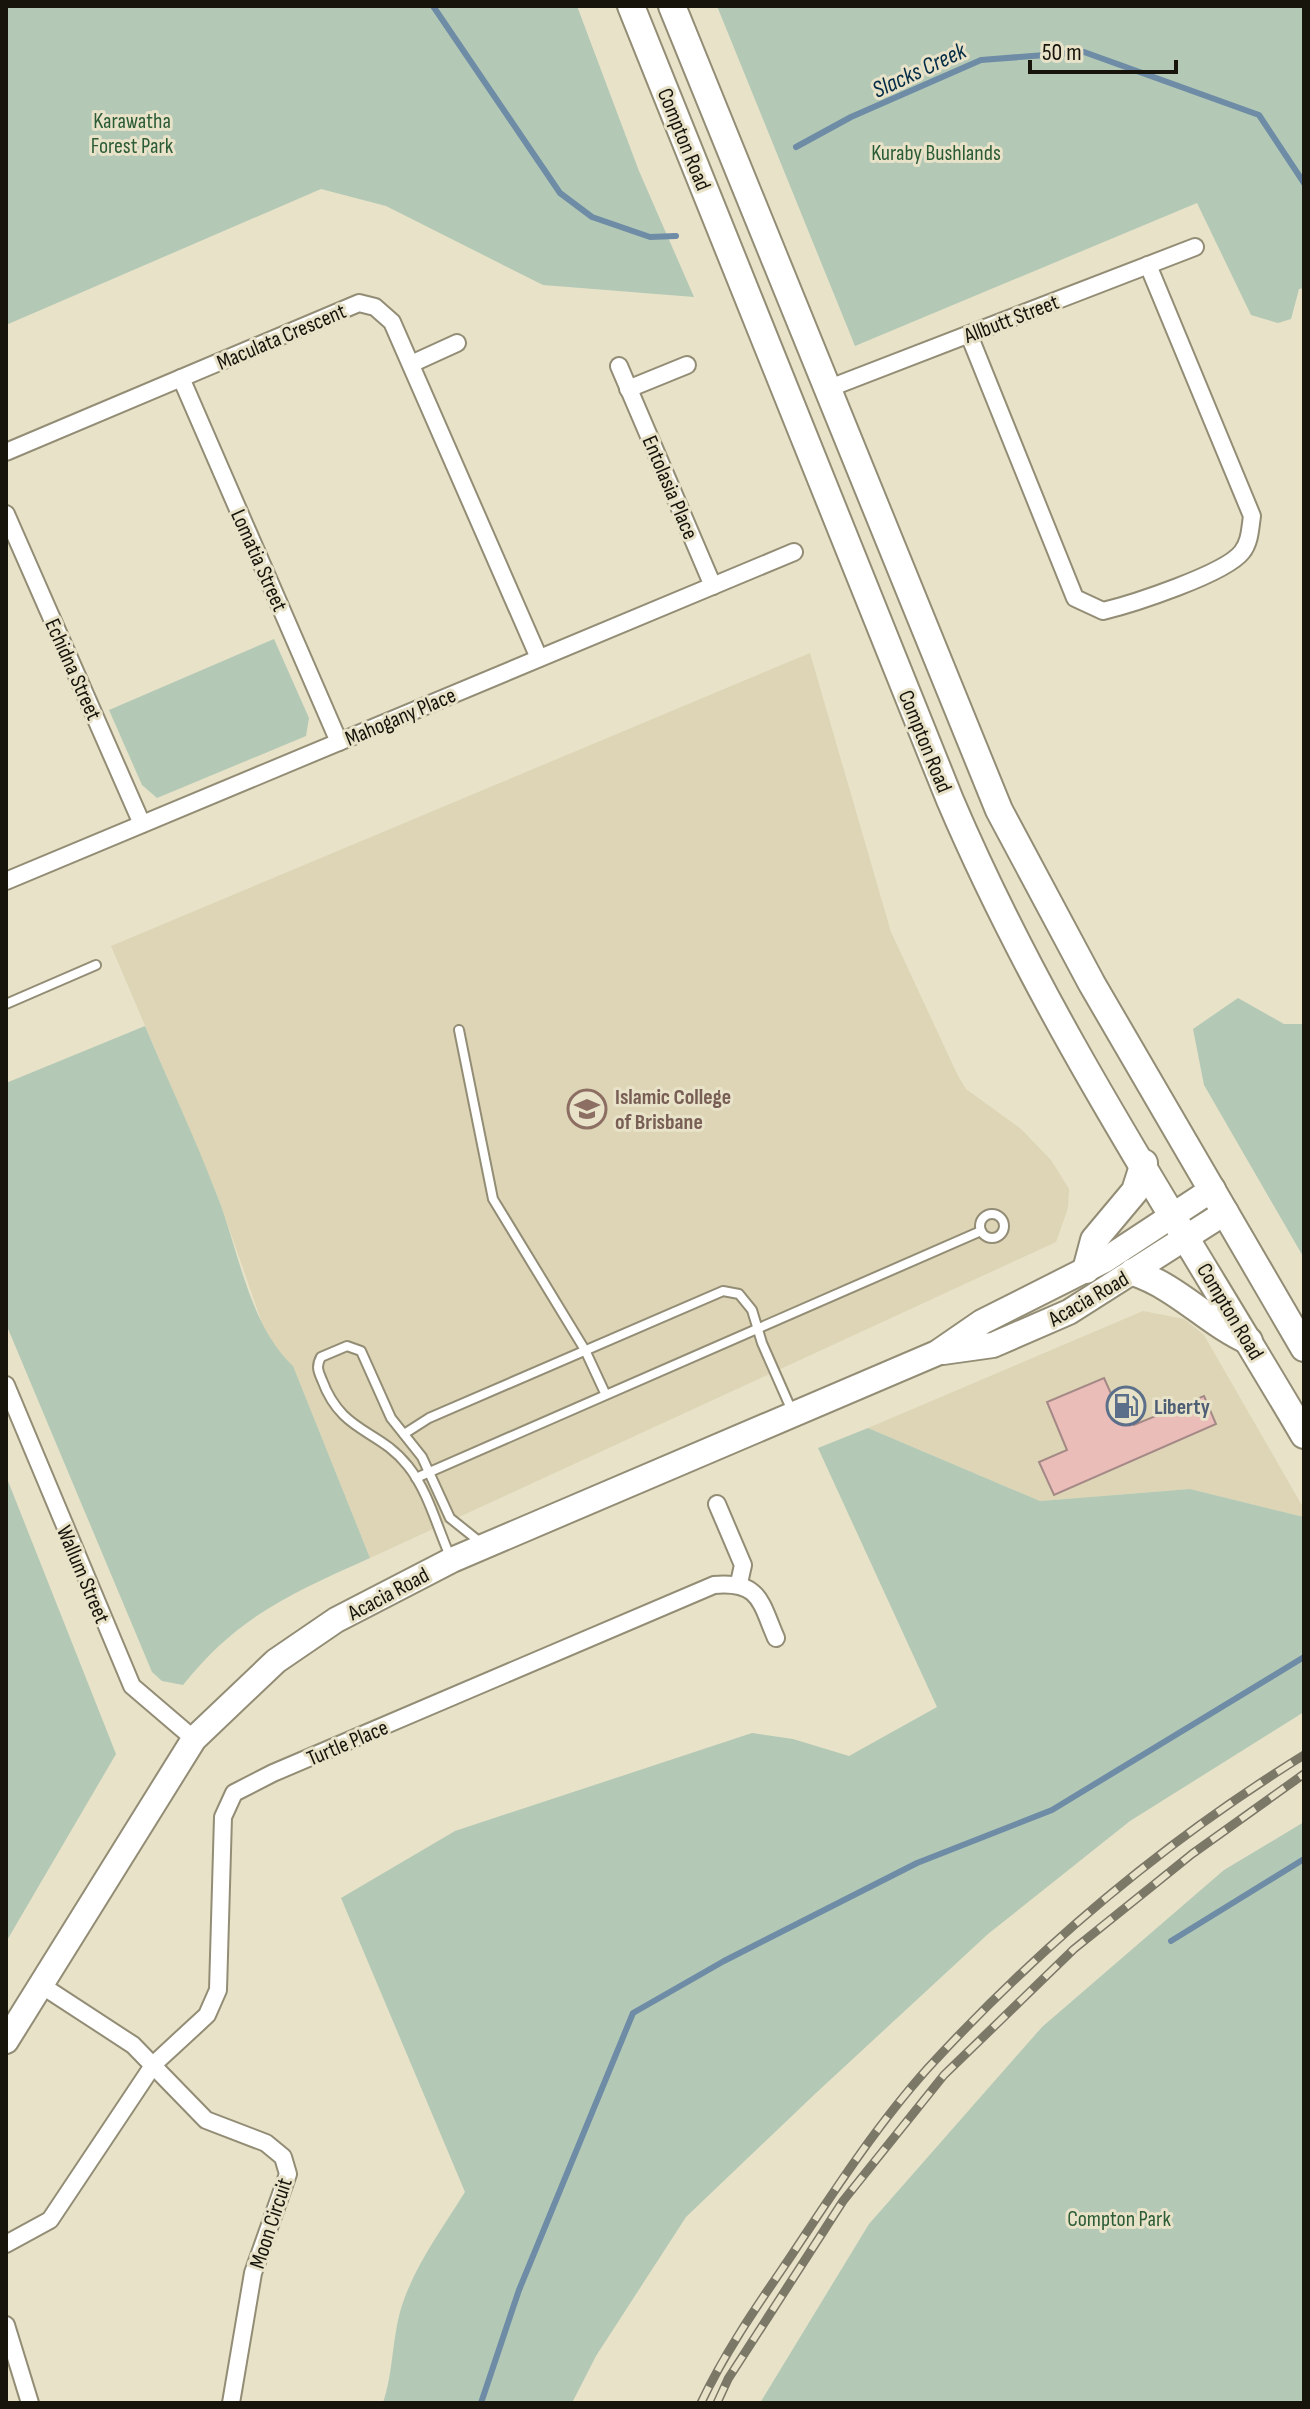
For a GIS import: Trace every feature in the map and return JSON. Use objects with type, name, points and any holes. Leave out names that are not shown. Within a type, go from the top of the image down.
[{"type":"main road","name":"Compton Road","points":[[631,6],[970,847],[1034,976],[1304,1435]]},
{"type":"main road","name":"Compton Road","points":[[672,6],[954,706],[1009,832],[1092,984],[1304,1348]]},
{"type":"main road","points":[[1086,1270],[1094,1240],[1138,1186],[1144,1163]]},
{"type":"main road","points":[[1133,1272],[1162,1282],[1191,1300],[1222,1329],[1249,1341]]},
{"type":"street","name":"Allbutt Street","points":[[827,389],[1195,247]]},
{"type":"street","points":[[969,335],[1075,598],[1103,611],[1225,568],[1242,553],[1249,540],[1252,516],[1148,265]]},
{"type":"street","name":"Maculata Crescent","points":[[6,452],[359,303],[375,307],[392,322],[539,658]]},
{"type":"street","points":[[411,364],[457,343]]},
{"type":"street","points":[[628,389],[687,365]]},
{"type":"street","name":"Entolasia Place","points":[[619,366],[713,586]]},
{"type":"street","name":"Lomatia Street","points":[[181,378],[339,742]]},
{"type":"street","name":"Echidna Street","points":[[6,514],[142,824]]},
{"type":"street","name":"Mahogany Place","points":[[6,881],[794,552]]},
{"type":"street","name":"Acacia Road","points":[[6,2041],[194,1739],[242,1691],[302,1643],[372,1600],[452,1560],[937,1353],[982,1322],[1086,1270],[1213,1189]]},
{"type":"street","name":"Acacia Road","points":[[937,1353],[993,1345],[1087,1303],[1226,1212]]},
{"type":"street","name":"Wallum Street","points":[[6,1385],[132,1686],[194,1739]]},
{"type":"street","points":[[717,1504],[743,1565],[739,1583],[757,1594],[776,1638]]},
{"type":"street","name":"Turtle Place","points":[[154,2064],[215,2004],[223,1817],[234,1793],[273,1773],[714,1585],[739,1583]]},
{"type":"street","name":"Moon Circuit","points":[[41,1985],[133,2045],[206,2120],[266,2143],[286,2165],[284,2191],[253,2273],[231,2403]]},
{"type":"street","points":[[6,2244],[50,2220],[154,2064]]},
{"type":"street","points":[[6,2325],[30,2403]]},
{"type":"lane","points":[[6,1004],[96,965]]},
{"type":"lane","points":[[459,1030],[493,1199],[585,1350],[605,1393]]},
{"type":"lane","points":[[416,1478],[981,1231]]},
{"type":"lane","points":[[404,1434],[429,1418],[723,1291],[743,1298],[752,1310],[794,1415]]},
{"type":"lane","points":[[452,1560],[416,1478],[399,1457],[355,1427],[336,1409],[318,1369],[319,1360],[347,1346],[358,1348],[391,1418],[429,1472],[450,1518],[485,1545]]},
{"type":"shaded area","name":"Islamic College of Brisbane","points":[[810,653],[891,932],[966,1089],[1021,1129],[1051,1160],[1069,1189],[1068,1208],[1056,1242],[370,1558],[293,1367],[275,1350],[262,1323],[217,1194],[111,946]]},
{"type":"shaded area","points":[[1143,1311],[1184,1319],[1204,1335],[1304,1509],[1304,1517],[1190,1489],[1040,1501],[868,1428]]},
{"type":"green space","name":"Karawatha Forest Park","points":[[6,6],[577,6],[639,171],[694,297],[543,285],[386,206],[321,189],[6,325]]},
{"type":"green space","name":"Kuraby Bushlands","points":[[717,6],[1304,6],[1304,288],[1299,289],[1291,319],[1278,323],[1251,315],[1197,203],[855,346]]},
{"type":"green space","points":[[274,639],[309,718],[306,736],[157,798],[142,785],[109,710]]},
{"type":"green space","points":[[1238,998],[1284,1024],[1304,1024],[1304,1258],[1204,1085],[1193,1029]]},
{"type":"green space","points":[[145,1026],[217,1195],[255,1309],[278,1349],[293,1366],[370,1558],[268,1609],[224,1641],[183,1685],[162,1681],[152,1672],[6,1324],[6,1083]]},
{"type":"green space","points":[[868,1428],[1040,1501],[1190,1489],[1304,1517],[1304,1712],[1130,1821],[988,1934],[816,2093],[686,2217],[596,2356],[572,2403],[383,2403],[397,2323],[412,2280],[465,2192],[341,1898],[455,1831],[752,1733],[793,1739],[849,1756],[937,1707],[818,1448]]},
{"type":"green space","points":[[6,1476],[116,1754],[6,1942]]},
{"type":"green space","name":"Compton Park","points":[[1304,1822],[1304,2403],[760,2403],[869,2224],[1042,2027],[1224,1870]]},
{"type":"building","points":[[1104,1378],[1125,1425],[1133,1422],[1134,1425],[1204,1396],[1216,1424],[1054,1495],[1039,1462],[1067,1450],[1047,1402]]},
{"type":"waterway","name":"Slacks Creek","points":[[433,6],[560,193],[592,217],[650,237],[676,236]]},
{"type":"waterway","name":"Slacks Creek","points":[[796,147],[851,117],[981,60],[1084,52],[1259,115],[1304,183]]},
{"type":"waterway","points":[[481,2403],[519,2290],[633,2013],[724,1961],[917,1863],[1052,1810],[1304,1657]]},
{"type":"waterway","points":[[1171,1941],[1304,1859]]},
{"type":"railway","points":[[701,2403],[742,2330],[838,2185],[890,2113],[928,2068],[1014,1981],[1105,1899],[1202,1823],[1304,1755]]},
{"type":"railway","points":[[717,2403],[728,2379],[843,2201],[944,2075],[1074,1949],[1192,1854],[1304,1774]]},
{"type":"place","name":"Islamic College of Brisbane","points":[[587,1109]]},
{"type":"place","name":"Liberty","points":[[1126,1406]]}]
